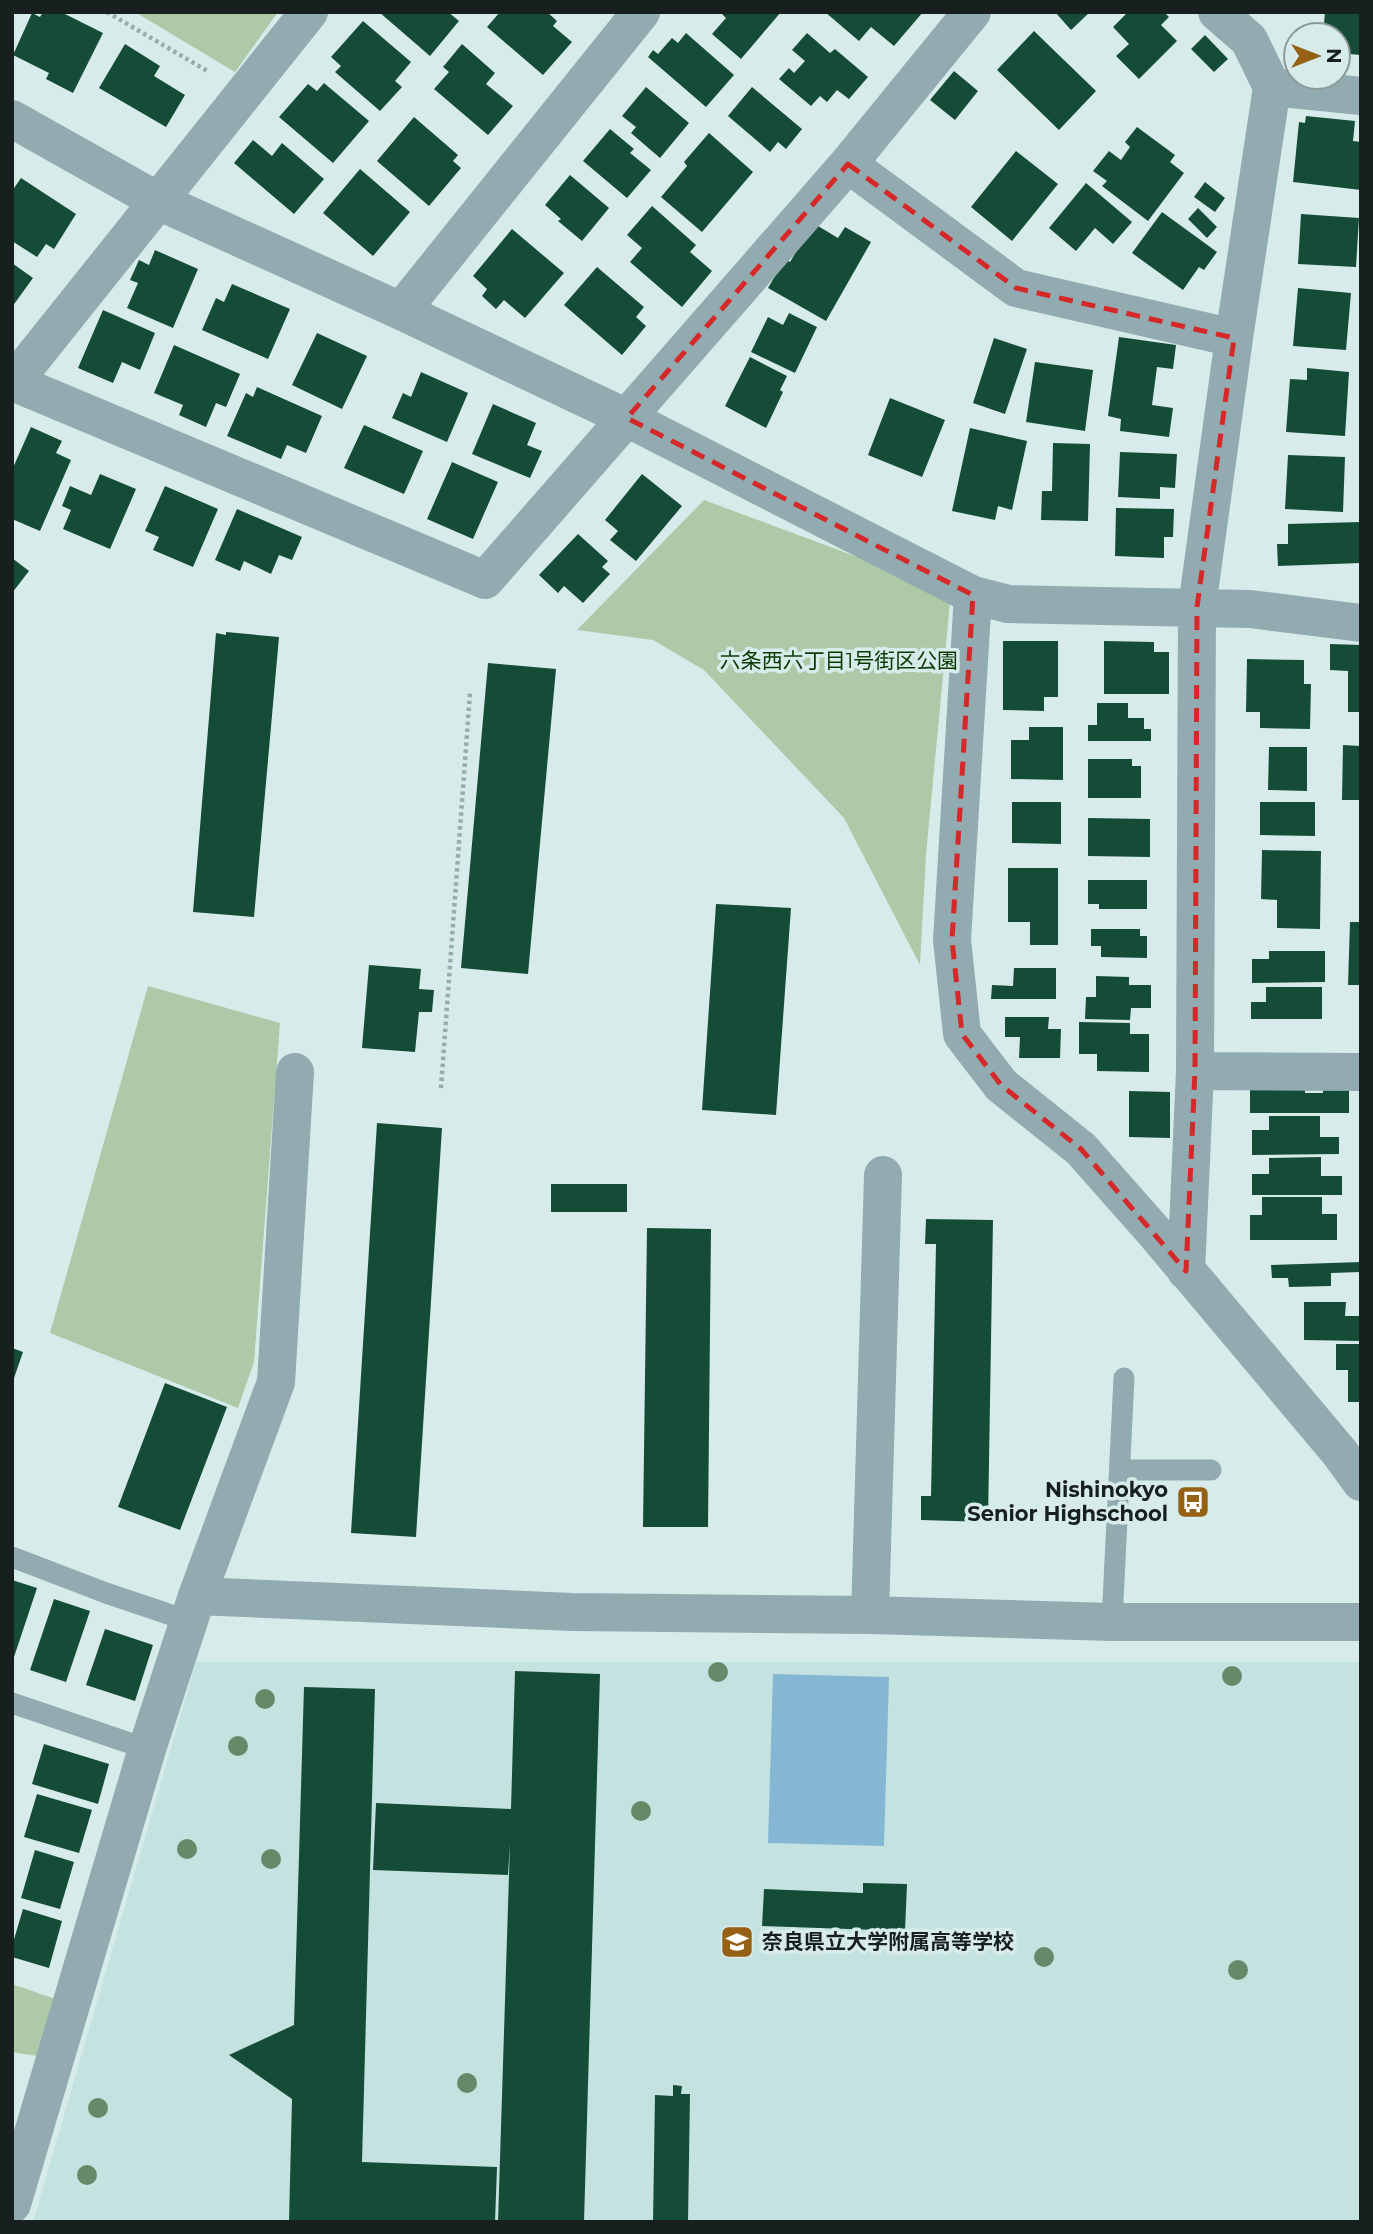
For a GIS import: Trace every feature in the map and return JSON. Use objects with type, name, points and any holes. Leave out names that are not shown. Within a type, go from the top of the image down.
[{"type":"street","points":[[309,12],[13,384],[485,580],[848,164],[972,12]]},
{"type":"street","points":[[401,311],[641,12]]},
{"type":"street","points":[[1186,1271],[1195,1071],[1198,607],[1234,338],[1272,87],[1249,40],[1217,12]]},
{"type":"street","points":[[1272,87],[1361,96]]},
{"type":"street","points":[[12,119],[158,201],[401,311],[627,418],[973,595],[1008,604],[1250,609],[1361,623]]},
{"type":"street","points":[[848,164],[1016,288],[1234,338]]},
{"type":"street","points":[[973,595],[952,940],[962,1034],[1001,1084],[1081,1149],[1354,1462]]},
{"type":"street","points":[[1195,1071],[1361,1072]]},
{"type":"street","points":[[12,2204],[147,1749],[193,1608],[276,1382],[295,1072]]},
{"type":"street","points":[[870,1615],[883,1175]]},
{"type":"street","points":[[193,1608],[870,1615],[1112,1622],[1361,1622]]},
{"type":"lane","points":[[1112,1622],[1124,1378]]},
{"type":"lane","points":[[1120,1470],[1211,1470]]},
{"type":"lane","points":[[12,1557],[106,1592],[193,1608]]},
{"type":"lane","points":[[12,1703],[147,1749]]},
{"type":"path","points":[[107,12],[245,92]]},
{"type":"path","points":[[441,1088],[470,693]]},
{"type":"highlighted area","points":[[848,164],[1016,288],[1234,338],[1197,607],[1195,1071],[1186,1271],[1081,1149],[1001,1085],[962,1034],[952,940],[973,595],[627,418]]},
{"type":"shaded area","name":"奈良県立大学附属高等学校","points":[[196,1662],[1361,1662],[1361,2222],[33,2222]]},
{"type":"green space","points":[[135,12],[278,12],[235,72]]},
{"type":"green space","name":"六条西六丁目1号街区公園","points":[[704,500],[951,592],[926,855],[920,965],[844,818],[704,670],[653,640],[577,630]]},
{"type":"green space","points":[[148,986],[280,1023],[254,1362],[238,1408],[50,1333]]},
{"type":"green space","points":[[12,1984],[61,2001],[43,2057],[12,2052]]},
{"type":"water","points":[[773,1674],[889,1677],[884,1846],[768,1843]]},
{"type":"building","points":[[43,12],[61,12],[103,33],[73,93],[46,79],[49,73],[13,55],[32,13],[40,17]]},
{"type":"building","points":[[379,12],[448,12],[459,21],[430,56]]},
{"type":"building","points":[[500,12],[547,12],[557,21],[553,26],[572,42],[543,75],[487,27]]},
{"type":"building","points":[[720,12],[781,12],[741,59],[712,34],[726,18]]},
{"type":"building","points":[[825,12],[923,12],[894,46],[871,27],[859,41]]},
{"type":"building","points":[[1055,12],[1090,12],[1071,30]]},
{"type":"building","points":[[1128,12],[1164,12],[1169,17],[1161,25],[1177,41],[1139,79],[1116,56],[1129,44],[1113,27]]},
{"type":"building","points":[[1325,12],[1361,12],[1361,55],[1352,54],[1352,21],[1324,21]]},
{"type":"building","points":[[363,21],[411,62],[395,81],[402,87],[380,111],[335,72],[341,66],[331,57]]},
{"type":"building","points":[[1034,31],[1096,91],[1059,130],[997,70]]},
{"type":"building","points":[[686,33],[734,75],[706,107],[648,57],[653,50],[658,54],[672,38],[678,43]]},
{"type":"building","points":[[807,33],[830,53],[835,49],[868,77],[849,99],[837,90],[827,102],[820,96],[811,106],[779,79],[789,68],[794,73],[805,61],[792,50]]},
{"type":"building","points":[[1205,35],[1228,59],[1214,72],[1191,49]]},
{"type":"building","points":[[125,44],[160,66],[154,76],[185,95],[166,127],[99,88]]},
{"type":"building","points":[[462,44],[495,73],[486,84],[513,106],[488,135],[434,89],[449,72],[443,67]]},
{"type":"building","points":[[954,71],[978,91],[955,120],[930,100]]},
{"type":"building","points":[[324,83],[369,121],[333,163],[279,117],[308,84],[317,91]]},
{"type":"building","points":[[646,87],[689,123],[660,158],[631,133],[636,127],[622,116]]},
{"type":"building","points":[[752,87],[802,129],[786,149],[778,142],[770,152],[728,116]]},
{"type":"building","points":[[1306,116],[1355,121],[1353,141],[1361,142],[1361,190],[1293,182],[1299,122],[1305,123]]},
{"type":"building","points":[[414,117],[458,155],[453,161],[461,168],[429,206],[377,161]]},
{"type":"building","points":[[1137,127],[1175,155],[1170,162],[1184,173],[1148,221],[1102,186],[1107,181],[1093,171],[1109,151],[1121,160],[1130,147],[1125,142]]},
{"type":"building","points":[[610,129],[634,149],[630,153],[651,170],[627,198],[583,161]]},
{"type":"building","points":[[709,133],[753,172],[702,232],[661,197],[687,166],[684,162]]},
{"type":"building","points":[[253,140],[272,156],[282,143],[324,179],[294,214],[234,163]]},
{"type":"building","points":[[1016,151],[1058,184],[1012,241],[971,207]]},
{"type":"building","points":[[360,169],[410,212],[373,256],[323,213]]},
{"type":"building","points":[[570,175],[609,208],[582,241],[558,221],[561,219],[545,205]]},
{"type":"building","points":[[21,178],[76,214],[54,249],[46,244],[37,257],[12,241],[12,191]]},
{"type":"building","points":[[1205,182],[1225,198],[1215,212],[1194,197]]},
{"type":"building","points":[[1086,183],[1132,222],[1113,244],[1095,228],[1076,251],[1049,228]]},
{"type":"building","points":[[652,206],[696,245],[690,252],[712,271],[682,307],[630,262],[642,248],[627,235]]},
{"type":"building","points":[[1198,208],[1217,227],[1207,238],[1188,219]]},
{"type":"building","points":[[1162,212],[1217,252],[1204,270],[1199,267],[1183,290],[1132,253]]},
{"type":"building","points":[[1301,214],[1359,218],[1356,267],[1298,264]]},
{"type":"building","points":[[813,223],[838,238],[845,227],[871,242],[826,321],[768,288],[785,259],[790,262]]},
{"type":"building","points":[[512,229],[564,273],[525,318],[504,300],[496,309],[482,296],[487,289],[473,276]]},
{"type":"building","points":[[155,250],[198,269],[173,328],[127,308],[138,283],[130,280],[139,260],[149,265]]},
{"type":"building","points":[[12,263],[33,278],[12,307]]},
{"type":"building","points":[[597,267],[644,307],[636,317],[646,326],[622,355],[564,305]]},
{"type":"building","points":[[232,284],[290,309],[268,359],[202,330],[216,298],[224,302]]},
{"type":"building","points":[[1298,288],[1351,293],[1346,350],[1293,346]]},
{"type":"building","points":[[103,310],[155,333],[140,370],[122,362],[113,383],[78,368]]},
{"type":"building","points":[[789,313],[817,327],[795,373],[751,352],[768,317],[783,325]]},
{"type":"building","points":[[317,333],[367,356],[342,409],[292,385]]},
{"type":"building","points":[[1119,337],[1176,345],[1173,369],[1157,367],[1152,405],[1173,408],[1169,437],[1120,431],[1121,419],[1108,416]]},
{"type":"building","points":[[994,338],[1027,349],[1005,414],[973,403]]},
{"type":"building","points":[[174,345],[240,374],[226,407],[216,403],[206,427],[179,415],[183,405],[154,393]]},
{"type":"building","points":[[750,357],[787,376],[780,390],[783,392],[766,428],[725,406]]},
{"type":"building","points":[[1035,362],[1093,370],[1085,431],[1026,422]]},
{"type":"building","points":[[1307,368],[1349,372],[1345,436],[1286,432],[1290,379],[1307,380]]},
{"type":"building","points":[[421,372],[468,393],[447,442],[392,418],[403,393],[411,397]]},
{"type":"building","points":[[257,387],[322,416],[306,453],[287,445],[281,459],[227,436],[246,393],[253,397]]},
{"type":"building","points":[[890,398],[945,420],[922,477],[868,455]]},
{"type":"building","points":[[493,404],[536,423],[527,445],[542,451],[530,478],[472,454]]},
{"type":"building","points":[[364,425],[423,451],[404,494],[344,468]]},
{"type":"building","points":[[31,427],[62,441],[56,453],[71,460],[40,531],[12,519],[12,470]]},
{"type":"building","points":[[970,428],[1027,441],[1012,510],[998,506],[995,520],[952,511]]},
{"type":"building","points":[[1053,443],[1090,444],[1088,521],[1041,520],[1042,491],[1052,491]]},
{"type":"building","points":[[1120,452],[1177,454],[1175,488],[1160,487],[1160,499],[1118,497]]},
{"type":"building","points":[[1288,455],[1345,457],[1343,512],[1285,509]]},
{"type":"building","points":[[452,462],[498,482],[473,539],[427,519]]},
{"type":"building","points":[[100,474],[136,489],[110,549],[63,529],[71,510],[62,506],[70,486],[91,495]]},
{"type":"building","points":[[642,474],[682,506],[636,561],[610,540],[618,531],[605,520]]},
{"type":"building","points":[[165,486],[218,509],[193,567],[153,550],[159,537],[145,531]]},
{"type":"building","points":[[1116,508],[1174,509],[1173,537],[1164,537],[1164,558],[1115,556]]},
{"type":"building","points":[[237,509],[302,537],[292,560],[279,555],[271,574],[244,561],[240,571],[215,560]]},
{"type":"building","points":[[1361,522],[1361,563],[1278,566],[1277,544],[1288,544],[1288,524]]},
{"type":"building","points":[[578,534],[608,561],[602,567],[610,574],[583,603],[564,586],[558,593],[539,575]]},
{"type":"building","points":[[12,558],[29,571],[12,593]]},
{"type":"building","points":[[226,632],[279,637],[254,917],[193,912],[216,633],[226,635]]},
{"type":"building","points":[[1003,641],[1058,641],[1058,697],[1044,697],[1044,711],[1003,710]]},
{"type":"building","points":[[1104,641],[1154,642],[1154,652],[1169,652],[1169,694],[1104,694]]},
{"type":"building","points":[[1330,644],[1361,645],[1361,712],[1348,712],[1348,671],[1330,670]]},
{"type":"building","points":[[1247,659],[1304,660],[1304,684],[1311,684],[1310,729],[1260,728],[1260,712],[1246,712]]},
{"type":"building","points":[[488,663],[556,669],[528,974],[461,968]]},
{"type":"building","points":[[1097,703],[1128,703],[1128,718],[1144,718],[1144,729],[1151,729],[1151,741],[1088,741],[1088,725],[1097,725]]},
{"type":"building","points":[[1029,727],[1063,727],[1063,780],[1011,779],[1011,740],[1029,740]]},
{"type":"building","points":[[1343,745],[1361,746],[1361,800],[1342,800]]},
{"type":"building","points":[[1269,747],[1307,747],[1307,791],[1268,790]]},
{"type":"building","points":[[1088,759],[1132,759],[1132,766],[1141,766],[1141,798],[1088,798]]},
{"type":"building","points":[[1012,802],[1061,802],[1061,844],[1012,843]]},
{"type":"building","points":[[1260,802],[1315,802],[1315,836],[1260,835]]},
{"type":"building","points":[[1088,818],[1150,819],[1150,857],[1088,856]]},
{"type":"building","points":[[1262,850],[1321,851],[1320,929],[1277,928],[1277,900],[1261,899]]},
{"type":"building","points":[[1008,868],[1058,868],[1058,945],[1030,945],[1030,922],[1008,922]]},
{"type":"building","points":[[1088,880],[1147,880],[1147,909],[1099,909],[1099,904],[1088,904]]},
{"type":"building","points":[[716,904],[791,908],[776,1115],[702,1110]]},
{"type":"building","points":[[1350,922],[1361,922],[1361,985],[1348,985]]},
{"type":"building","points":[[1091,929],[1140,929],[1140,936],[1147,936],[1147,958],[1101,957],[1101,946],[1091,946]]},
{"type":"building","points":[[1269,951],[1325,951],[1325,982],[1252,983],[1252,959],[1269,959]]},
{"type":"building","points":[[369,965],[421,969],[419,989],[434,990],[432,1012],[419,1012],[415,1052],[362,1048]]},
{"type":"building","points":[[1014,968],[1056,968],[1056,999],[991,999],[992,985],[1013,986]]},
{"type":"building","points":[[1096,976],[1129,977],[1129,985],[1151,985],[1151,1008],[1131,1008],[1130,1020],[1085,1019],[1086,997],[1096,997]]},
{"type":"building","points":[[1266,987],[1322,987],[1322,1019],[1251,1019],[1251,1002],[1266,1002]]},
{"type":"building","points":[[1005,1017],[1049,1017],[1048,1029],[1061,1029],[1060,1058],[1019,1058],[1020,1037],[1005,1037]]},
{"type":"building","points":[[1079,1022],[1130,1023],[1130,1034],[1149,1034],[1149,1072],[1097,1071],[1097,1054],[1079,1054]]},
{"type":"building","points":[[1305,1081],[1305,1093],[1323,1093],[1323,1088],[1349,1088],[1349,1113],[1250,1113],[1250,1090]]},
{"type":"building","points":[[1129,1091],[1170,1092],[1170,1138],[1129,1137]]},
{"type":"building","points":[[1269,1116],[1320,1116],[1320,1137],[1339,1137],[1339,1154],[1252,1155],[1252,1130],[1269,1130]]},
{"type":"building","points":[[377,1123],[442,1128],[416,1537],[351,1533]]},
{"type":"building","points":[[1321,1157],[1321,1176],[1342,1176],[1342,1195],[1252,1195],[1252,1174],[1269,1174],[1269,1158]]},
{"type":"building","points":[[551,1184],[627,1184],[627,1212],[551,1212]]},
{"type":"building","points":[[1262,1197],[1322,1197],[1322,1214],[1337,1214],[1337,1240],[1250,1240],[1250,1215],[1262,1215]]},
{"type":"building","points":[[926,1219],[993,1220],[988,1522],[921,1520],[921,1496],[931,1496],[936,1244],[925,1244]]},
{"type":"building","points":[[647,1228],[711,1229],[708,1527],[643,1527]]},
{"type":"building","points":[[1361,1262],[1361,1272],[1331,1273],[1331,1286],[1289,1287],[1288,1278],[1272,1278],[1271,1265]]},
{"type":"building","points":[[1304,1302],[1346,1302],[1345,1316],[1361,1316],[1361,1341],[1304,1340]]},
{"type":"building","points":[[1336,1344],[1361,1344],[1361,1402],[1348,1402],[1348,1370],[1336,1370]]},
{"type":"building","points":[[12,1348],[23,1352],[13,1381],[12,1381]]},
{"type":"building","points":[[165,1383],[227,1407],[180,1530],[118,1507]]},
{"type":"building","points":[[12,1580],[37,1588],[13,1660],[12,1660]]},
{"type":"building","points":[[54,1599],[90,1611],[66,1682],[30,1670]]},
{"type":"building","points":[[105,1629],[153,1645],[135,1701],[86,1685]]},
{"type":"building","points":[[515,1671],[600,1674],[584,2222],[498,2222],[510,1843],[508,1875],[373,1870],[376,1803],[511,1809]]},
{"type":"building","points":[[304,1687],[375,1689],[362,2162],[497,2167],[495,2222],[289,2222],[292,2099],[229,2055],[294,2025]]},
{"type":"building","points":[[44,1744],[109,1764],[98,1804],[32,1784]]},
{"type":"building","points":[[37,1794],[92,1810],[79,1853],[24,1837]]},
{"type":"building","points":[[35,1850],[74,1862],[60,1909],[21,1898]]},
{"type":"building","points":[[863,1883],[907,1884],[905,1931],[762,1926],[764,1889],[863,1893]]},
{"type":"building","points":[[23,1909],[62,1921],[49,1968],[12,1957],[12,1946]]},
{"type":"building","points":[[673,2085],[682,2086],[681,2094],[690,2094],[688,2222],[653,2222],[655,2095],[673,2096]]},
{"type":"place","name":"Nishinokyo Senior Highschool","points":[[1193,1502]]},
{"type":"place","name":"奈良県立大学附属高等学校","points":[[737,1942]]}]
